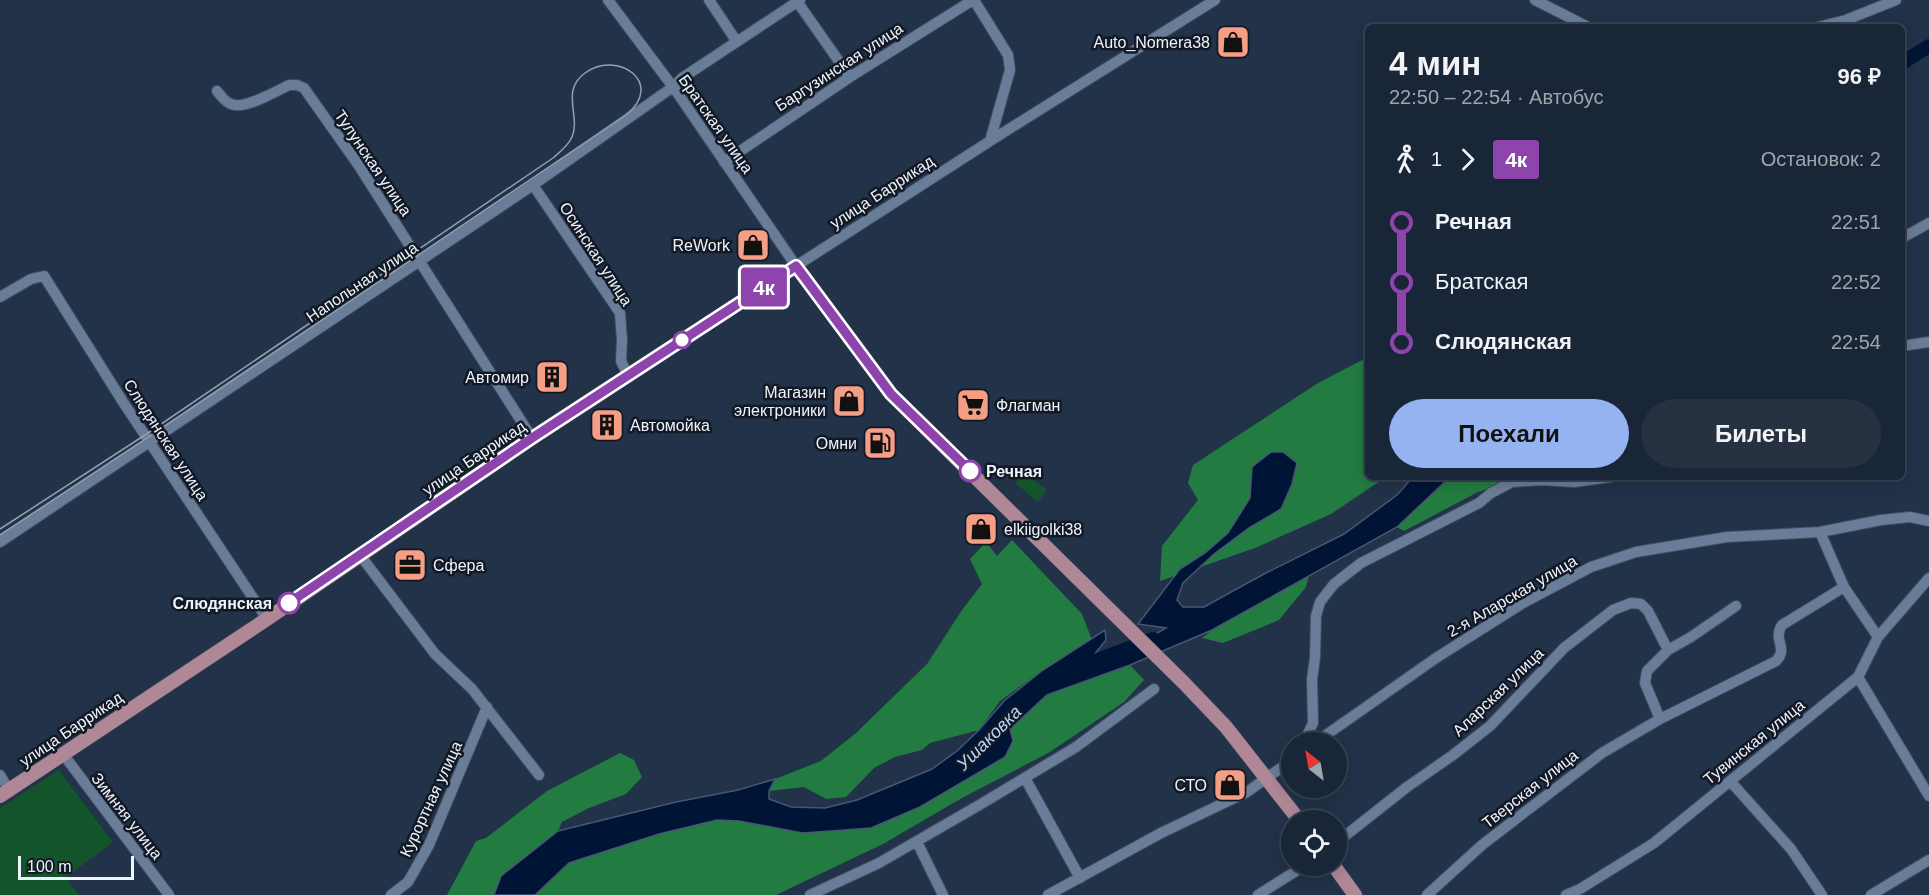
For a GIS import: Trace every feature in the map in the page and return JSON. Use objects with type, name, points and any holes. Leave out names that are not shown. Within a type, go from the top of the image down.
[{"type":"main road","name":"улица Баррикад","points":[[5,793],[532,438],[629,377],[796,266]]},
{"type":"main road","points":[[796,266],[891,394],[1184,683],[1226,727],[1291,810]]},
{"type":"main road","points":[[1341,876],[1355,895]]},
{"type":"street","name":"Братская улица","points":[[608,0],[673,87],[796,266]]},
{"type":"street","points":[[709,0],[737,42]]},
{"type":"street","points":[[973,0],[1008,55],[1010,70],[990,141]]},
{"type":"street","name":"Баргузинская улица","points":[[724,162],[850,77],[973,0]]},
{"type":"street","name":"улица Баррикад","points":[[796,266],[1198,5],[1215,0]]},
{"type":"street","points":[[1535,0],[1582,24]]},
{"type":"street","points":[[1830,24],[1896,0]]},
{"type":"street","name":"Напольная улица","points":[[0,542],[533,185],[673,87],[682,78],[798,1]]},
{"type":"street","points":[[798,1],[850,77]]},
{"type":"street","name":"Тулунская улица","points":[[217,91],[226,102],[243,105],[289,86],[297,85],[304,88],[359,166],[532,438]]},
{"type":"street","name":"Осинская улица","points":[[533,185],[620,313],[621,361],[629,377]]},
{"type":"street","points":[[1905,236],[1929,223]]},
{"type":"street","name":"Слюдянская улица","points":[[0,297],[31,279],[44,276],[150,442],[267,618]]},
{"type":"street","points":[[1905,346],[1929,342]]},
{"type":"street","points":[[1309,732],[1313,723],[1312,679],[1316,616],[1320,602],[1334,584],[1361,563],[1479,503],[1491,493],[1512,482],[1589,480]]},
{"type":"street","name":"2-я Аларская улица","points":[[1331,732],[1436,658],[1523,603],[1591,567],[1636,552],[1727,537],[1820,532],[1881,520],[1910,517],[1929,521]]},
{"type":"street","points":[[1820,532],[1844,587],[1878,637]]},
{"type":"street","points":[[360,555],[435,654],[472,689],[539,775]]},
{"type":"street","name":"Тувинская улица","points":[[1566,895],[1580,889],[1654,843],[1858,676],[1878,637],[1929,578]]},
{"type":"street","name":"Тверская улица","points":[[1427,895],[1482,845],[1602,753],[1660,719],[1776,661],[1781,657],[1782,649],[1778,631],[1782,625],[1844,587]]},
{"type":"street","name":"Аларская улица","points":[[1347,834],[1490,726],[1564,648],[1613,610],[1631,603],[1641,604],[1648,610],[1668,650]]},
{"type":"street","points":[[1660,719],[1645,683],[1647,671],[1668,650],[1691,638],[1736,606]]},
{"type":"street","points":[[1858,676],[1929,796]]},
{"type":"street","points":[[810,895],[879,863],[1025,778],[1076,747],[1154,689]]},
{"type":"street","name":"Курортная улица","points":[[391,895],[408,882],[429,845],[487,707]]},
{"type":"street","points":[[1313,723],[1325,732]]},
{"type":"street","name":"Зимняя улица","points":[[63,754],[169,895]]},
{"type":"street","points":[[1048,895],[1070,890],[1080,878],[1161,833],[1227,803],[1267,780],[1281,769]]},
{"type":"street","points":[[0,775],[5,793]]},
{"type":"street","points":[[1025,778],[1080,878]]},
{"type":"street","points":[[1730,782],[1791,849],[1822,895]]},
{"type":"street","points":[[917,842],[943,895]]},
{"type":"street","points":[[1871,895],[1929,860]]},
{"type":"street","points":[[1258,895],[1288,876]]},
{"type":"green space","points":[[1365,359],[1365,480],[1382,480],[1331,514],[1255,548],[1160,581],[1162,546],[1198,500],[1188,483],[1193,465],[1318,383]]},
{"type":"green space","points":[[1024,472],[1047,490],[1038,502],[1015,483]]},
{"type":"green space","points":[[1447,480],[1516,480],[1478,492],[1404,531],[1397,527]]},
{"type":"green space","points":[[1012,540],[1082,614],[1092,640],[1043,670],[1000,701],[979,730],[930,743],[922,750],[895,757],[874,768],[846,797],[826,799],[804,787],[769,791],[775,779],[821,761],[856,733],[927,664],[982,584],[970,559],[986,542],[997,556]]},
{"type":"green space","points":[[1309,575],[1306,587],[1279,620],[1223,643],[1202,638],[1212,630]]},
{"type":"green space","points":[[1130,665],[1144,680],[1124,702],[1050,752],[962,798],[883,844],[776,895],[535,895],[569,863],[659,834],[717,820],[739,821],[803,833],[871,828],[920,807],[1005,757],[1010,729],[1047,695]]},
{"type":"green space","points":[[620,753],[634,760],[642,777],[626,794],[589,808],[562,822],[558,831],[501,876],[494,895],[447,895],[476,841],[486,838],[547,791]]},
{"type":"green space","points":[[59,770],[113,842],[66,877],[79,895],[0,895],[0,808]]},
{"type":"water","points":[[1271,452],[1283,452],[1297,463],[1292,484],[1281,509],[1249,528],[1214,554],[1183,583],[1177,600],[1183,607],[1204,607],[1344,534],[1397,495],[1410,480],[1447,480],[1397,527],[1212,630],[1130,665],[1047,695],[1010,729],[1013,741],[1005,757],[920,807],[871,828],[803,833],[739,821],[717,820],[659,834],[569,863],[535,895],[494,895],[501,876],[558,831],[676,802],[738,790],[775,779],[769,791],[769,799],[791,807],[825,808],[857,800],[932,769],[957,751],[1004,701],[1043,670],[1105,630],[1106,640],[1093,656],[1094,667],[1138,649],[1152,636],[1166,628],[1138,624],[1180,569],[1205,553],[1228,533],[1250,498],[1252,467]]},
{"type":"waterway","name":"Ушаковка","points":[[1905,61],[1929,46]]},
{"type":"waterway","name":"Ушаковка","points":[[1076,668],[1153,639]]},
{"type":"tram line","points":[[0,529],[145,435],[553,158],[572,137],[574,129],[572,96],[578,80],[585,73],[598,67],[611,65],[623,67],[639,81],[641,92],[637,103],[626,115],[0,535]]},
{"type":"bus line","name":"4к","points":[[289,603],[532,438],[629,377],[796,266],[876,377],[970,471]]},
{"type":"place","name":"Auto_Nomera38","points":[[1233,42]]},
{"type":"place","name":"ReWork","points":[[753,245]]},
{"type":"place","name":"Автомир","points":[[552,377]]},
{"type":"place","name":"Магазин электроники","points":[[849,401]]},
{"type":"place","name":"Флагман","points":[[973,405]]},
{"type":"place","name":"Автомойка","points":[[607,425]]},
{"type":"place","name":"Омни","points":[[880,443]]},
{"type":"place","name":"Речная","points":[[970,471]]},
{"type":"place","name":"elkiigolki38","points":[[981,529]]},
{"type":"place","name":"Сфера","points":[[410,565]]},
{"type":"place","name":"Слюдянская","points":[[289,603]]},
{"type":"place","name":"СТО","points":[[1230,785]]}]
